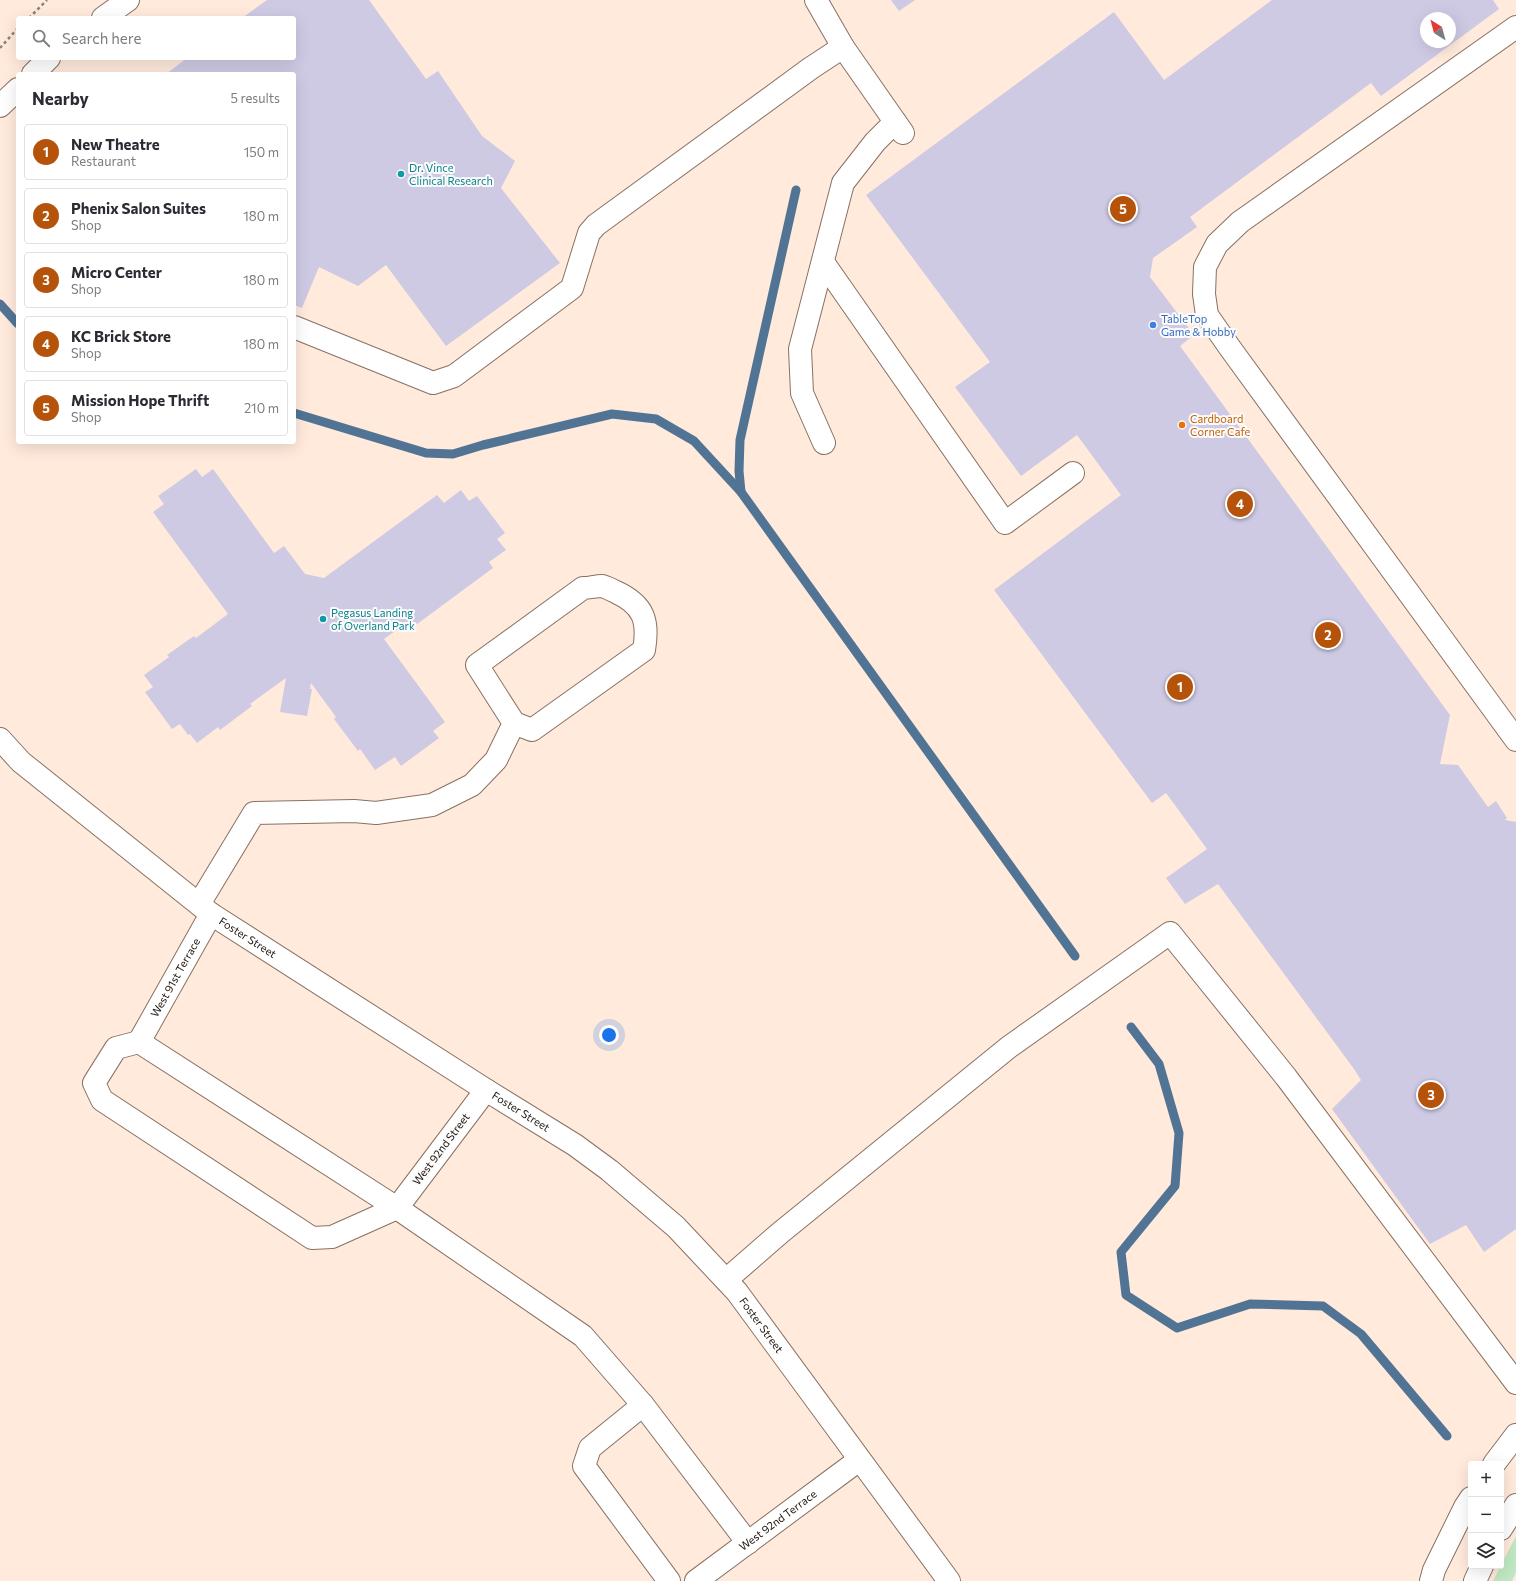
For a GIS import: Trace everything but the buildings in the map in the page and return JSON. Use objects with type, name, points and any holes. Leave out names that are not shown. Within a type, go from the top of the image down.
[{"type":"street","points":[[106,16],[128,0]]},
{"type":"street","points":[[816,0],[843,47],[899,128],[875,142],[843,183],[800,349],[802,393],[824,443]]},
{"type":"street","points":[[1516,27],[1240,222],[1217,244],[1205,266],[1204,294],[1207,316],[1516,740]]},
{"type":"street","points":[[296,328],[433,383],[454,376],[572,288],[589,233],[596,225],[811,68],[843,47]]},
{"type":"street","points":[[35,72],[47,60]]},
{"type":"street","points":[[823,262],[1005,523],[1073,472]]},
{"type":"street","points":[[602,586],[626,597],[637,606],[644,617],[647,633],[644,650],[532,730],[514,723],[477,665],[583,588],[602,586]]},
{"type":"street","name":"West 91st Terrace","points":[[139,1042],[254,813],[354,811],[376,813],[432,805],[472,785],[496,760],[514,723]]},
{"type":"street","name":"Foster Street","points":[[0,739],[21,762],[205,909],[486,1090],[575,1145],[609,1170],[676,1227],[737,1292],[949,1581]]},
{"type":"street","points":[[726,1280],[780,1233],[1009,1047],[1170,933],[1286,1077],[1516,1383]]},
{"type":"street","points":[[397,1208],[332,1237],[312,1238],[102,1100],[94,1082],[116,1048],[139,1042],[397,1208],[583,1336],[643,1405],[748,1543]]},
{"type":"street","name":"West 92nd Street","points":[[397,1208],[486,1090]]},
{"type":"street","points":[[643,1405],[590,1448],[584,1466],[669,1581]]},
{"type":"street","points":[[1496,1461],[1516,1435]]},
{"type":"street","name":"West 92nd Terrace","points":[[696,1581],[859,1460]]},
{"type":"street","points":[[1431,1581],[1438,1563],[1468,1502]]},
{"type":"street","points":[[1504,1524],[1516,1505]]},
{"type":"street","points":[[1475,1581],[1481,1569]]},
{"type":"path","points":[[30,16],[47,0]]},
{"type":"path","points":[[0,48],[16,30]]},
{"type":"green space","points":[[1516,1536],[1516,1572],[1512,1581],[1493,1581],[1499,1569],[1504,1569],[1504,1559]]},
{"type":"waterway","points":[[741,492],[739,471],[740,440],[796,190]]},
{"type":"waterway","points":[[0,304],[16,322]]},
{"type":"waterway","points":[[296,414],[426,453],[453,454],[483,445],[612,414],[656,419],[694,441],[741,492],[1075,956]]},
{"type":"waterway","points":[[1131,1027],[1159,1064],[1179,1133],[1175,1186],[1121,1252],[1126,1295],[1177,1328],[1250,1304],[1323,1306],[1361,1334],[1447,1436]]},
{"type":"place","name":"Dr. Vince Clinical Research","points":[[401,174]]},
{"type":"place","name":"Mission Hope Thrift","points":[[1123,209]]},
{"type":"place","name":"TableTop Game & Hobby","points":[[1153,325]]},
{"type":"place","name":"Cardboard Corner Cafe","points":[[1182,425]]},
{"type":"place","name":"KC Brick Store","points":[[1240,504]]},
{"type":"place","name":"Pegasus Landing of Overland Park","points":[[323,619]]},
{"type":"place","name":"Phenix Salon Suites","points":[[1328,635]]},
{"type":"place","name":"New Theatre","points":[[1180,687]]},
{"type":"place","name":"Micro Center","points":[[1431,1095]]}]
